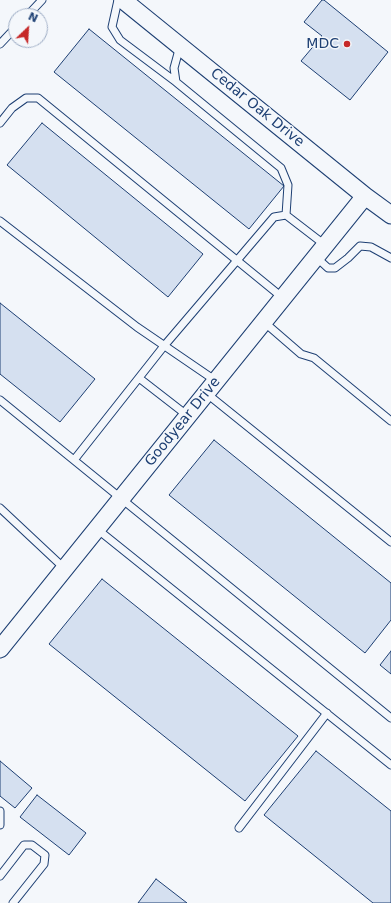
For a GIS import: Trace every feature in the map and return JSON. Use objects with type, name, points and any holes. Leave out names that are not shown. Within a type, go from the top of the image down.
[{"type":"street","name":"Cedar Oak Drive","points":[[123,0],[365,196],[391,215]]},
{"type":"street","name":"Goodyear Drive","points":[[0,649],[365,196]]},
{"type":"lane","points":[[34,8],[42,0]]},
{"type":"lane","points":[[118,0],[112,27],[120,40],[176,82],[281,168],[288,185],[286,215],[321,251],[328,268],[335,268],[360,246],[371,247],[391,258]]},
{"type":"lane","points":[[0,44],[8,36]]},
{"type":"lane","points":[[176,82],[174,68],[180,46]]},
{"type":"lane","points":[[0,123],[12,108],[26,98],[38,98],[283,298]]},
{"type":"lane","points":[[74,460],[164,346],[274,217],[286,215]]},
{"type":"lane","points":[[0,221],[137,327],[164,346],[391,542]]},
{"type":"lane","points":[[264,321],[301,354],[314,358],[391,422]]},
{"type":"lane","points":[[139,378],[188,416]]},
{"type":"lane","points":[[0,400],[391,718]]},
{"type":"lane","points":[[0,508],[64,569]]},
{"type":"lane","points":[[96,529],[391,765]]},
{"type":"lane","points":[[239,828],[326,713]]},
{"type":"lane","points":[[0,811],[0,825]]},
{"type":"lane","points":[[0,876],[24,845],[32,845],[45,855],[44,864],[13,903]]},
{"type":"building","name":"MDC","points":[[322,0],[324,0],[388,52],[350,100],[301,61],[322,36],[304,22]]},
{"type":"building","points":[[89,29],[284,186],[249,229],[54,72]]},
{"type":"building","points":[[42,123],[203,254],[168,297],[7,165]]},
{"type":"building","points":[[0,303],[95,379],[60,422],[0,374]]},
{"type":"building","points":[[214,440],[391,583],[391,620],[365,653],[169,495]]},
{"type":"building","points":[[102,579],[298,736],[245,801],[49,644]]},
{"type":"building","points":[[391,651],[391,674],[380,665]]},
{"type":"building","points":[[316,751],[391,811],[391,903],[373,903],[264,815]]},
{"type":"building","points":[[0,761],[32,788],[15,808],[0,796]]},
{"type":"building","points":[[37,795],[86,833],[69,855],[20,817]]},
{"type":"building","points":[[156,879],[187,903],[138,903]]},
{"type":"place","name":"MDC","points":[[347,44]]}]
